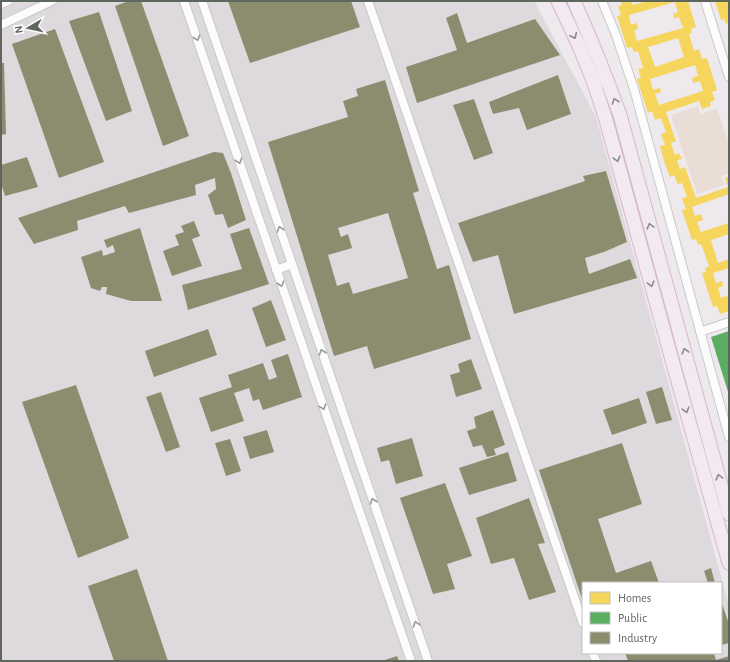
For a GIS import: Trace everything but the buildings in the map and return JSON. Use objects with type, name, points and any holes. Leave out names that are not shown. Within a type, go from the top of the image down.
[{"type":"main road","points":[[558,1],[594,83],[606,120],[729,563]]},
{"type":"main road","points":[[574,1],[595,48],[620,115],[729,514]]},
{"type":"street","points":[[1,4],[8,1]]},
{"type":"street","points":[[1,25],[52,1]]},
{"type":"street","points":[[184,1],[411,661]]},
{"type":"street","points":[[202,1],[428,661]]},
{"type":"street","points":[[368,1],[582,620]]},
{"type":"street","points":[[602,1],[616,35],[634,89],[729,437]]},
{"type":"street","points":[[705,1],[729,77]]},
{"type":"street","points":[[276,270],[292,264]]},
{"type":"street","points":[[700,332],[729,322]]},
{"type":"shaded area","points":[[1,1],[534,1],[596,117],[729,606],[729,661],[1,661]]},
{"type":"shaded area","points":[[698,106],[700,114],[717,109],[729,144],[729,173],[721,176],[724,185],[697,194],[671,115]]}]
